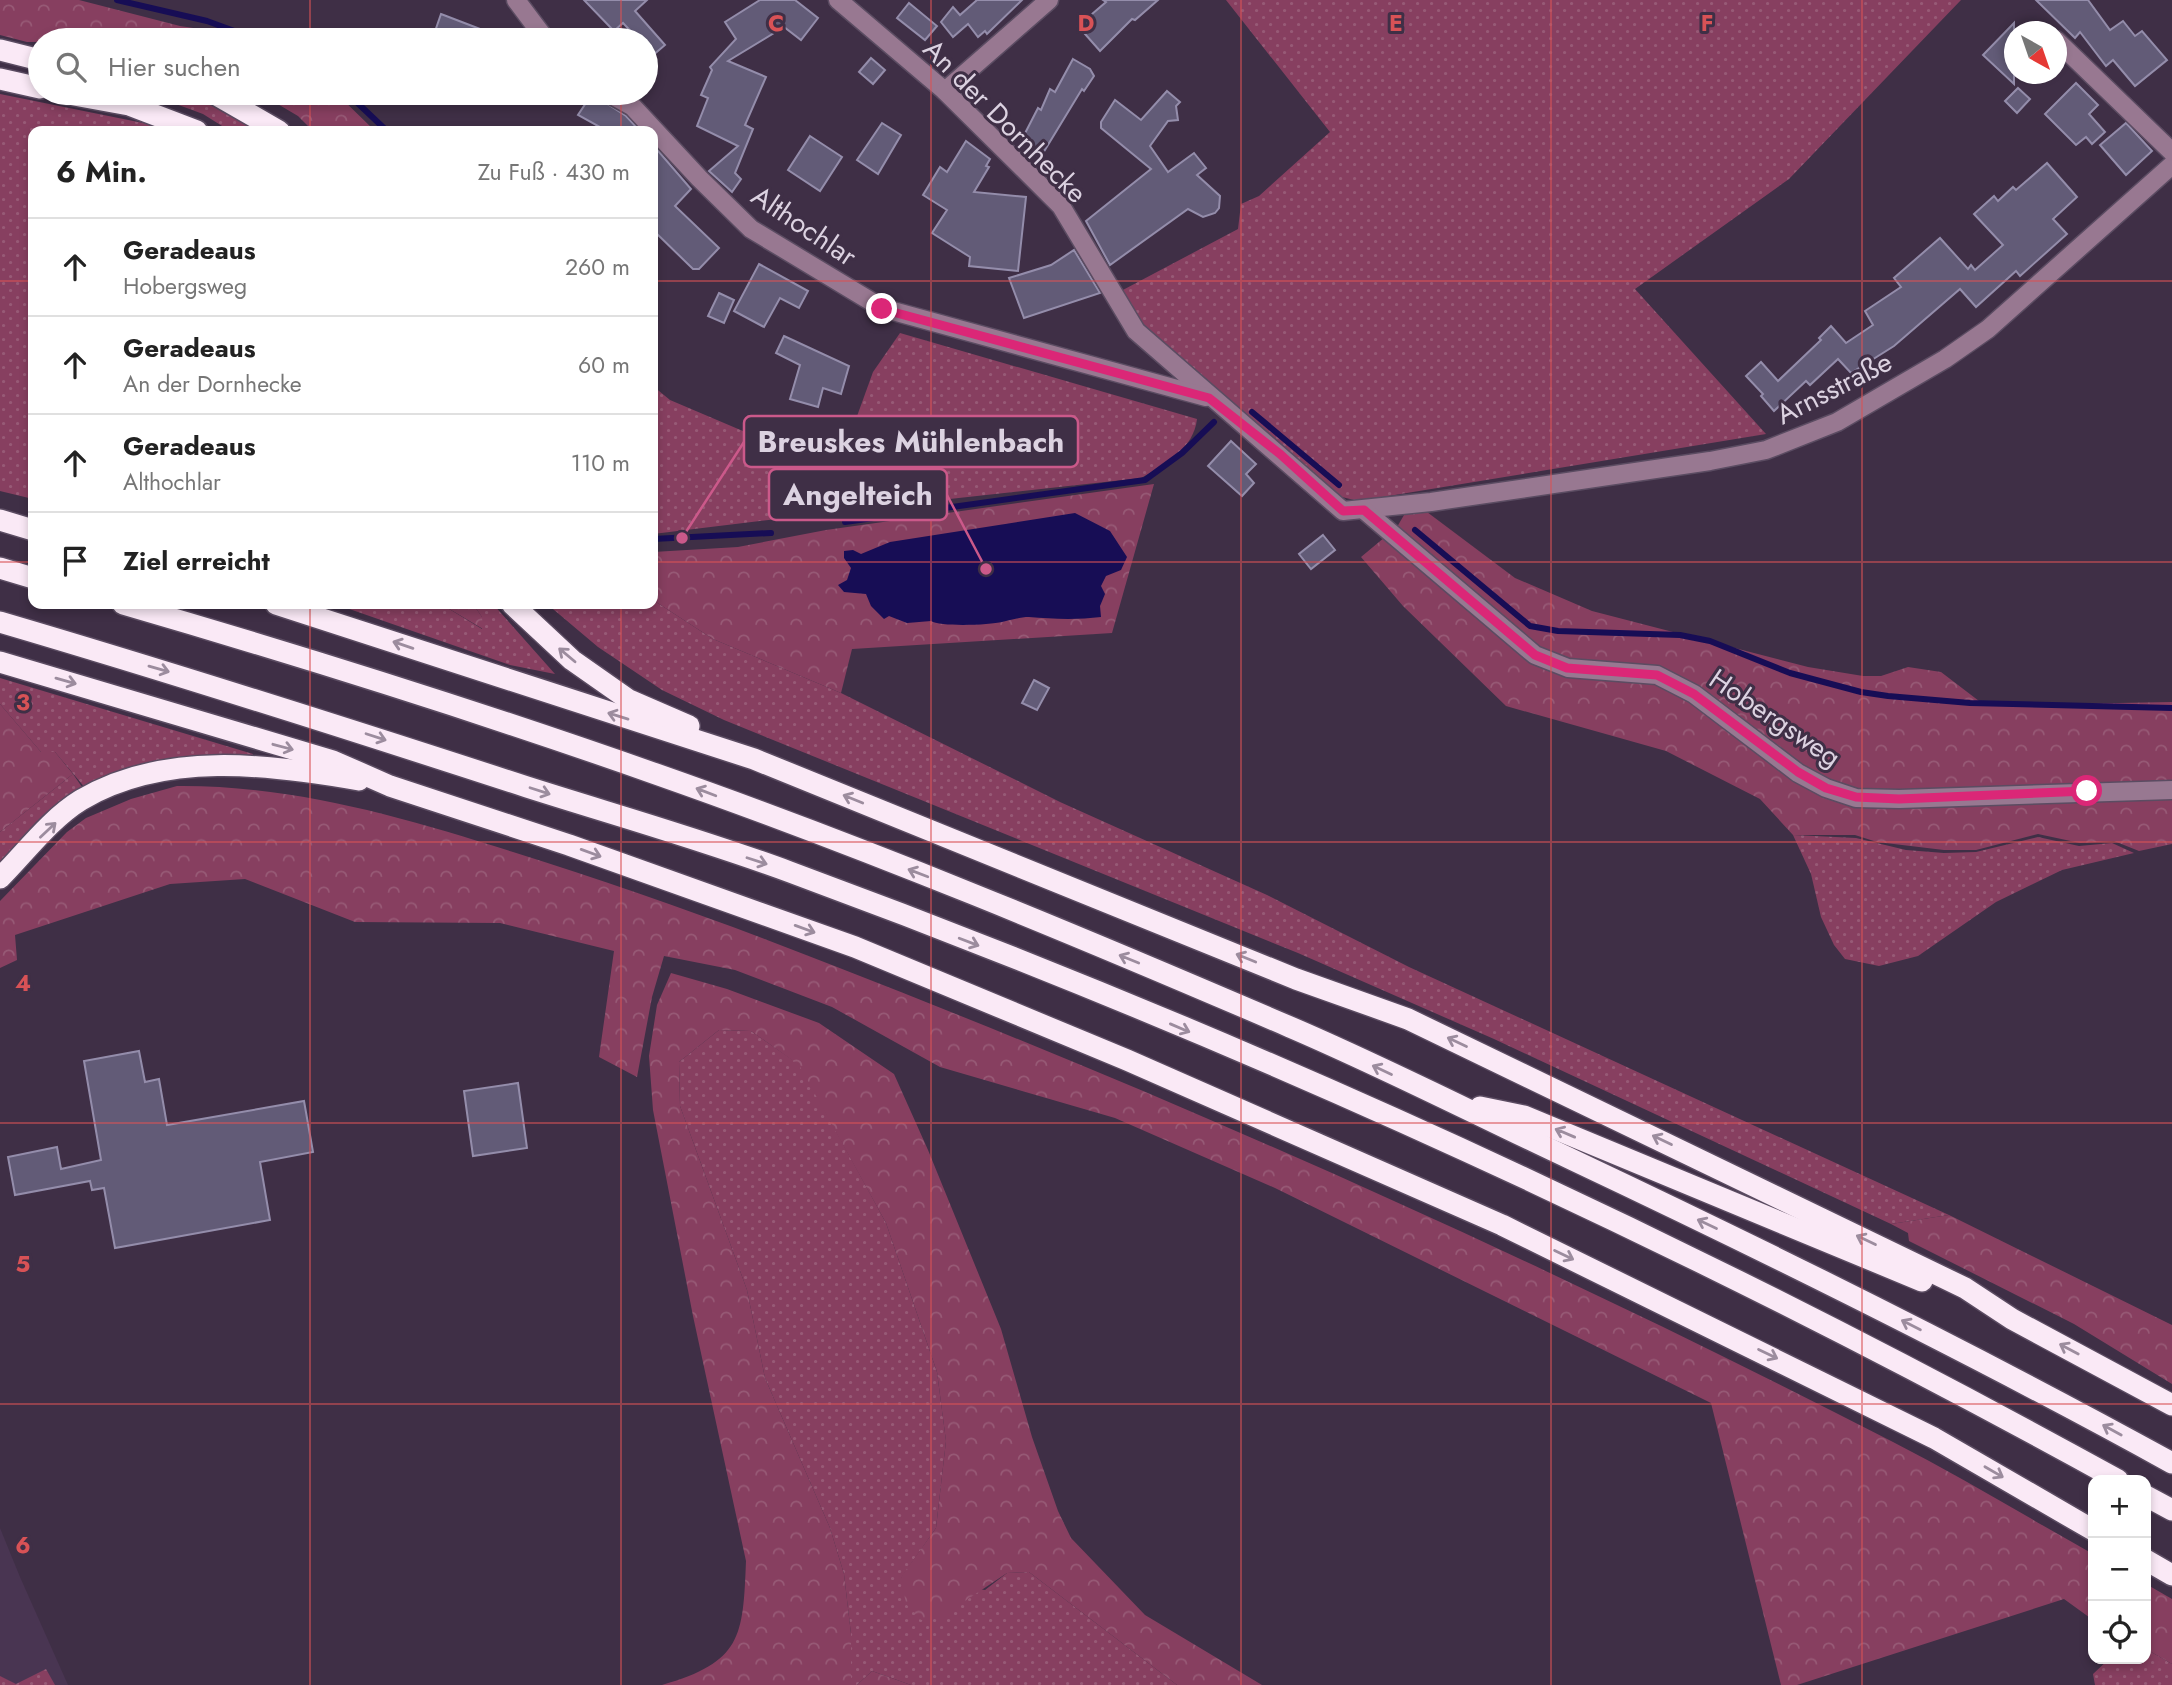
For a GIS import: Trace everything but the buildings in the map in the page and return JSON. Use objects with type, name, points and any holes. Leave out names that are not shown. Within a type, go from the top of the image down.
[{"type":"highway","points":[[0,50],[28,57]]},
{"type":"highway","points":[[0,79],[28,85]]},
{"type":"highway","points":[[124,105],[183,126]]},
{"type":"highway","points":[[234,105],[270,126]]},
{"type":"highway","points":[[0,518],[28,521]]},
{"type":"highway","points":[[0,518],[28,528]]},
{"type":"highway","points":[[0,568],[28,576]]},
{"type":"highway","points":[[140,609],[329,664],[674,780],[946,884],[1296,1029],[1792,1264],[2043,1392],[2172,1463]]},
{"type":"highway","points":[[291,609],[754,759],[1296,979],[1408,1019],[1965,1288],[2012,1319],[2172,1405]]},
{"type":"highway","points":[[517,609],[572,660],[629,700],[718,739],[754,759]]},
{"type":"highway","points":[[0,622],[246,694],[786,870],[1025,964],[1483,1159],[1777,1301],[2108,1475]]},
{"type":"highway","points":[[0,662],[333,761],[390,786],[569,845],[855,947],[1127,1060],[1502,1225],[1767,1353],[1934,1438],[2088,1527]]},
{"type":"highway","points":[[0,878],[79,801],[118,783],[172,769],[210,766],[299,770],[390,786]]},
{"type":"highway","points":[[1444,1099],[1524,1116],[2012,1319]]},
{"type":"highway","points":[[2151,1499],[2172,1510]]},
{"type":"highway","points":[[2151,1563],[2172,1575]]},
{"type":"street","name":"An der Dornhecke","points":[[838,0],[944,91],[1061,206],[1136,331],[1209,398],[1280,454],[1343,511],[1364,510]]},
{"type":"street","points":[[944,91],[1049,0]]},
{"type":"street","points":[[521,2],[539,28]]},
{"type":"street","points":[[2067,51],[2172,152]]},
{"type":"street","name":"Althochlar","points":[[629,105],[651,126]]},
{"type":"street","name":"Althochlar","points":[[658,133],[751,229],[882,309],[1209,398]]},
{"type":"street","name":"Arnsstraße","points":[[1364,510],[1710,461],[1766,450],[1837,422],[1945,359],[1988,329],[2172,165]]},
{"type":"street","name":"Hobergsweg","points":[[1364,510],[1535,655],[1567,668],[1657,675],[1694,694],[1798,772],[1826,788],[1856,797],[1899,799],[2172,790]]},
{"type":"shaded area","points":[[1075,513],[1110,531],[1127,557],[1121,570],[1106,576],[1101,586],[1105,594],[1100,606],[1101,617],[1026,617],[977,625],[931,621],[907,623],[889,616],[884,619],[871,606],[866,594],[844,592],[838,585],[847,580],[851,568],[844,558],[844,551],[853,550],[861,554],[890,542]]},
{"type":"shaded area","points":[[0,1528],[20,1577],[68,1685],[0,1685]]},
{"type":"green space","points":[[0,0],[79,0],[193,28],[28,28],[28,42],[0,35]]},
{"type":"green space","points":[[1226,0],[1961,0],[1789,179],[1635,289],[1766,434],[1358,501],[1338,496],[1223,400],[1136,319],[1121,291],[1238,229],[1241,204],[1259,196],[1330,132]]},
{"type":"green space","points":[[0,94],[28,100],[28,105],[54,105],[153,126],[28,126],[28,498],[0,491]]},
{"type":"green space","points":[[179,105],[219,105],[252,119],[261,126],[222,126],[203,114]]},
{"type":"green space","points":[[279,105],[348,105],[370,126],[308,126],[298,116]]},
{"type":"green space","points":[[900,333],[1197,419],[1195,429],[1177,454],[1141,478],[822,513],[873,372]]},
{"type":"green space","points":[[658,390],[670,400],[823,465],[802,516],[658,533]]},
{"type":"green space","points":[[1154,484],[1112,633],[852,649],[841,693],[713,639],[658,603],[658,552],[738,547],[826,530]]},
{"type":"green space","points":[[1407,510],[1427,512],[1515,578],[1592,611],[1808,667],[1863,676],[1881,676],[1908,667],[1941,672],[1979,701],[2066,704],[2172,702],[2172,844],[2139,851],[2114,841],[2080,843],[2038,834],[1976,850],[1944,850],[1877,842],[1855,835],[1793,835],[1760,799],[1666,751],[1506,706],[1403,606],[1361,557],[1397,527]]},
{"type":"green space","points":[[658,603],[713,639],[841,693],[1060,802],[1267,895],[1409,967],[1949,1215],[1891,1224],[1494,1039],[1298,953],[724,720],[662,690],[598,647],[553,609],[658,609]]},
{"type":"green space","points":[[349,609],[449,609],[482,629],[482,617],[476,609],[497,609],[555,674],[510,665]]},
{"type":"green space","points":[[449,609],[476,609],[482,617],[483,629]]},
{"type":"green space","points":[[0,678],[253,754],[251,759],[86,789],[55,752],[41,752],[0,704]]},
{"type":"green space","points":[[0,704],[41,752],[55,752],[73,774],[0,832]]},
{"type":"green space","points":[[73,774],[84,790],[23,837],[0,861],[0,832]]},
{"type":"green space","points":[[177,786],[220,787],[305,797],[389,815],[554,865],[676,906],[797,951],[1106,1075],[1503,1251],[1764,1377],[1944,1469],[2088,1551],[2088,1616],[2064,1599],[1797,1685],[1781,1685],[1711,1403],[1275,1188],[1115,1118],[940,1067],[832,1007],[735,970],[664,956],[652,997],[637,1077],[599,1057],[614,951],[500,923],[355,922],[245,879],[170,884],[15,935],[17,960],[0,968],[0,901],[67,832],[86,818],[131,799]]},
{"type":"green space","points":[[1793,835],[1856,838],[1906,850],[1944,853],[1976,852],[2038,837],[2079,846],[2112,843],[2134,853],[2062,870],[1996,902],[1918,956],[1879,966],[1845,959],[1834,945],[1821,917],[1811,874]]},
{"type":"green space","points":[[671,973],[727,989],[819,1023],[894,1074],[1001,1329],[1032,1437],[1058,1511],[1071,1538],[1145,1615],[1262,1685],[1177,1685],[1029,1572],[1007,1573],[944,1615],[921,1620],[906,1604],[901,1577],[936,1528],[946,1441],[937,1372],[886,1223],[799,1065],[751,1031],[719,1030],[679,1062],[680,1106],[747,1290],[765,1378],[830,1528],[844,1574],[851,1634],[851,1685],[662,1685],[708,1667],[723,1656],[733,1643],[743,1609],[746,1561],[693,1316],[653,1110],[649,1056],[657,1005]]},
{"type":"green space","points":[[719,1030],[751,1031],[800,1065],[886,1223],[937,1372],[946,1441],[936,1528],[901,1578],[985,1590],[1007,1573],[1029,1572],[1177,1685],[911,1685],[872,1671],[857,1685],[851,1685],[851,1634],[844,1574],[830,1528],[765,1378],[747,1290],[680,1106],[679,1062]]},
{"type":"green space","points":[[1949,1215],[2172,1325],[2172,1384],[2074,1324],[1909,1241],[1908,1233],[1891,1224]]},
{"type":"green space","points":[[2151,1587],[2172,1599],[2172,1664],[2151,1652]]},
{"type":"green space","points":[[2151,1652],[2172,1664],[2172,1685],[2095,1685],[2093,1674],[2104,1664],[2151,1664]]},
{"type":"green space","points":[[46,1669],[55,1685],[0,1685],[0,1676],[16,1684]]},
{"type":"green space","points":[[872,1671],[911,1685],[857,1685]]},
{"type":"waterway","points":[[117,0],[226,28]]},
{"type":"waterway","points":[[360,105],[382,126]]},
{"type":"waterway","points":[[1252,412],[1339,485]]},
{"type":"waterway","points":[[845,522],[1145,480],[1182,453],[1214,422]]},
{"type":"waterway","points":[[1415,530],[1530,626],[1558,631],[1680,635],[1710,641],[1790,673],[1861,692],[1888,696],[1970,703],[2172,708]]},
{"type":"waterway","points":[[658,539],[771,533]]},
{"type":"place","name":"Breuskes Mühlenbach","points":[[682,538]]},
{"type":"place","name":"Angelteich","points":[[986,569]]},
{"type":"route","points":[[882,309],[1209,398],[1280,454],[1343,511],[1364,510],[1535,655],[1567,668],[1657,675],[1694,694],[1798,772],[1826,788],[1856,797],[1899,799],[2087,791]]}]
